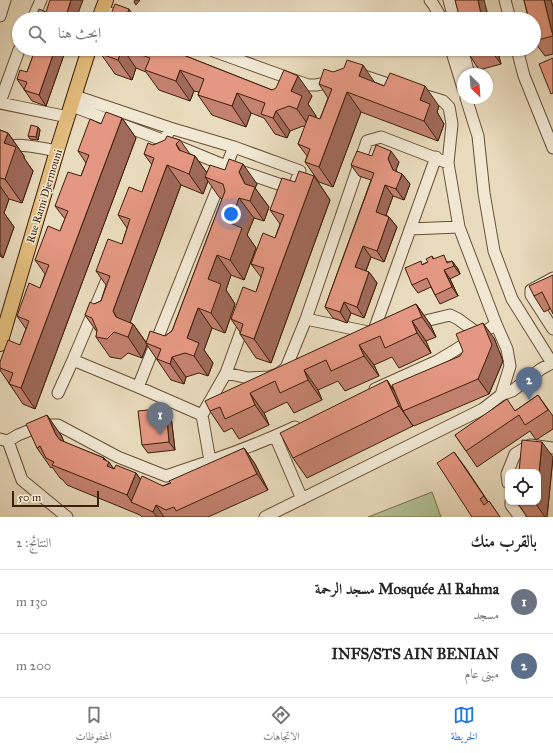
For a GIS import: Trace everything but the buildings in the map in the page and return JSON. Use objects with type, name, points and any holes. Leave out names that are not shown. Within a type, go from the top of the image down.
[{"type":"main road","name":"Rue Rami Djermouni","points":[[0,344],[87,56]]},
{"type":"street","points":[[0,16],[5,0]]},
{"type":"street","points":[[36,12],[41,0]]},
{"type":"street","points":[[430,0],[438,12]]},
{"type":"street","points":[[449,0],[452,12]]},
{"type":"street","points":[[505,0],[508,12]]},
{"type":"street","points":[[17,56],[0,103],[72,106],[170,128],[234,147],[300,171],[292,193],[165,141],[72,106]]},
{"type":"street","points":[[227,56],[308,85],[316,85],[364,76],[443,101],[449,107],[452,124],[448,163],[459,227],[507,349],[510,366],[501,395]]},
{"type":"street","points":[[453,56],[457,69]]},
{"type":"street","points":[[464,56],[467,68]]},
{"type":"street","points":[[519,56],[524,76],[552,141]]},
{"type":"street","points":[[265,517],[484,409],[501,395],[512,391],[552,364],[512,299],[494,251],[484,193],[478,136],[469,104]]},
{"type":"street","points":[[156,163],[170,128]]},
{"type":"street","points":[[226,373],[248,378],[269,377],[278,374],[286,368],[306,320],[367,140],[381,137],[436,157],[448,163]]},
{"type":"street","points":[[0,149],[3,147],[22,145],[57,151]]},
{"type":"street","points":[[138,386],[234,147]]},
{"type":"street","points":[[373,333],[436,157]]},
{"type":"street","points":[[410,229],[459,227]]},
{"type":"street","points":[[58,393],[116,258]]},
{"type":"street","points":[[553,278],[531,290],[531,295],[553,329]]},
{"type":"street","points":[[210,461],[202,415],[226,373],[248,314]]},
{"type":"street","points":[[404,326],[450,315],[480,335]]},
{"type":"street","points":[[306,320],[373,333],[388,330]]},
{"type":"street","points":[[367,394],[437,361],[496,324]]},
{"type":"street","points":[[73,360],[138,386],[202,415]]},
{"type":"street","points":[[67,517],[22,480],[4,440],[43,425],[58,425],[118,457],[166,476],[241,450],[303,423]]},
{"type":"street","points":[[275,436],[302,499]]},
{"type":"street","points":[[509,469],[515,454],[530,445],[553,448]]},
{"type":"street","points":[[511,505],[520,517]]},
{"type":"green space","points":[[432,492],[441,517],[368,517]]},
{"type":"place","name":"INFS/STS AIN BENIAN","points":[[529,400]]},
{"type":"place","name":"Mosquée Al Rahma مسجد الرحمة","points":[[160,435]]}]
